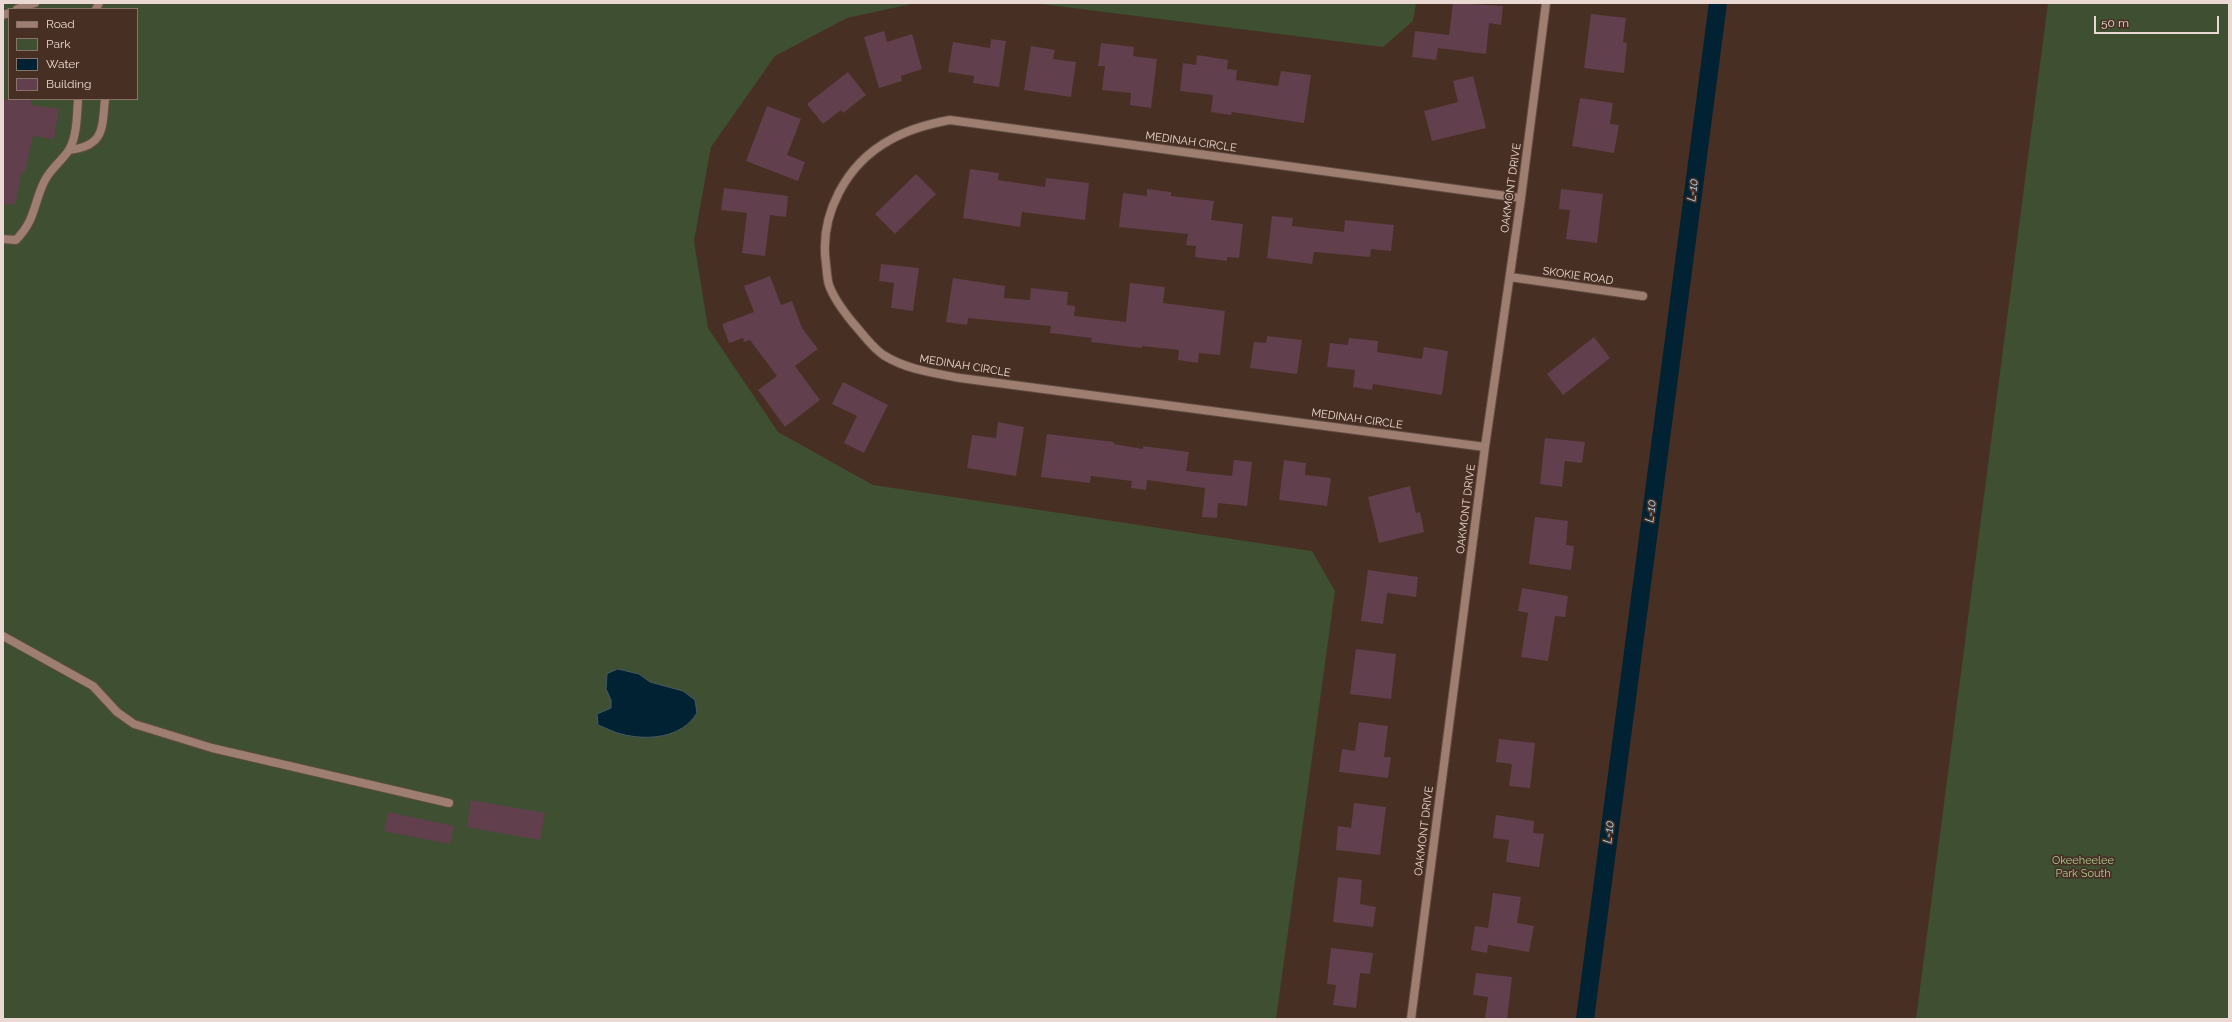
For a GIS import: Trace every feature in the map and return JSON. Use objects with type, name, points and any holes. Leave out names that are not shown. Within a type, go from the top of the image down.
[{"type":"street","points":[[20,8],[35,3]]},
{"type":"street","name":"OAKMONT DRIVE","points":[[1411,1019],[1485,447],[1521,198],[1546,3]]},
{"type":"street","points":[[3,239],[16,240],[32,219],[43,182],[50,171],[69,150],[74,138],[78,100]]},
{"type":"street","points":[[69,150],[80,148],[98,138],[102,132],[105,100]]},
{"type":"street","name":"MEDINAH CIRCLE","points":[[1485,447],[960,378],[911,368],[884,356],[844,313],[829,285],[824,254],[824,232],[832,205],[845,183],[866,158],[889,140],[921,125],[950,120],[1521,198]]},
{"type":"street","name":"SKOKIE ROAD","points":[[1510,277],[1643,296]]},
{"type":"street","points":[[3,636],[93,686],[117,712],[134,724],[212,748],[449,803]]},
{"type":"green space","points":[[3,3],[916,3],[847,18],[775,56],[711,147],[694,241],[708,328],[778,432],[873,485],[1312,551],[1335,591],[1276,1019],[3,1019]]},
{"type":"green space","points":[[1033,3],[1416,3],[1413,21],[1383,47]]},
{"type":"green space","name":"Okeeheelee Park South","points":[[2048,3],[2229,3],[2229,1019],[1916,1019]]},
{"type":"water","points":[[618,669],[639,674],[650,682],[683,691],[695,700],[697,713],[683,728],[664,736],[631,736],[612,731],[598,725],[597,714],[611,708],[611,700],[606,689],[607,674]]},
{"type":"building","points":[[1453,3],[1503,6],[1501,25],[1489,23],[1486,54],[1438,48],[1436,60],[1412,57],[1415,31],[1449,35]]},
{"type":"building","points":[[1591,14],[1626,18],[1623,42],[1627,43],[1624,73],[1584,68]]},
{"type":"building","points":[[884,31],[887,42],[912,34],[922,69],[901,76],[902,81],[879,88],[864,37]]},
{"type":"building","points":[[991,39],[1006,41],[999,87],[973,83],[974,76],[948,72],[953,42],[990,48]]},
{"type":"building","points":[[1101,43],[1134,47],[1133,56],[1157,59],[1151,108],[1130,105],[1131,93],[1102,90],[1105,66],[1098,66]]},
{"type":"building","points":[[1031,46],[1055,50],[1053,59],[1076,62],[1071,97],[1024,90]]},
{"type":"building","points":[[1197,55],[1228,60],[1227,69],[1237,70],[1236,80],[1278,86],[1281,71],[1311,75],[1304,123],[1232,112],[1231,115],[1211,112],[1213,95],[1180,91],[1183,63],[1196,65]]},
{"type":"building","points":[[848,72],[866,95],[843,113],[841,110],[823,124],[807,104]]},
{"type":"building","points":[[1473,76],[1486,128],[1432,141],[1424,111],[1458,102],[1453,81]]},
{"type":"building","points":[[1580,98],[1613,103],[1610,124],[1619,125],[1614,153],[1572,146]]},
{"type":"building","points":[[3,99],[31,100],[31,105],[59,109],[54,139],[33,136],[25,172],[21,173],[16,203],[11,205],[3,204]]},
{"type":"building","points":[[767,106],[801,119],[787,155],[805,162],[798,181],[746,161]]},
{"type":"building","points":[[970,169],[999,173],[998,180],[1045,187],[1046,178],[1089,183],[1085,220],[1022,212],[1020,227],[963,218]]},
{"type":"building","points":[[916,174],[936,194],[895,234],[875,214]]},
{"type":"building","points":[[724,188],[788,196],[786,217],[770,215],[765,256],[742,253],[747,213],[721,210]]},
{"type":"building","points":[[1147,189],[1171,192],[1171,196],[1214,201],[1211,220],[1243,224],[1239,258],[1227,257],[1227,261],[1195,257],[1196,246],[1186,245],[1188,234],[1119,227],[1123,193],[1147,196]]},
{"type":"building","points":[[1561,189],[1603,194],[1597,243],[1566,239],[1570,210],[1559,209]]},
{"type":"building","points":[[1272,216],[1293,218],[1292,226],[1344,232],[1345,220],[1394,225],[1391,251],[1371,249],[1370,257],[1314,252],[1312,264],[1267,258]]},
{"type":"building","points":[[881,264],[919,268],[913,311],[891,308],[894,283],[879,281]]},
{"type":"building","points":[[770,276],[781,305],[792,301],[802,328],[818,349],[795,366],[820,400],[785,427],[758,390],[777,376],[750,340],[744,342],[743,338],[729,343],[722,324],[754,312],[744,286]]},
{"type":"building","points":[[953,278],[1005,286],[1004,298],[1030,300],[1031,288],[1068,292],[1067,305],[1075,306],[1074,316],[1126,322],[1130,283],[1165,287],[1163,303],[1225,311],[1220,355],[1199,353],[1198,363],[1178,360],[1179,350],[1142,346],[1142,348],[1091,342],[1092,338],[1050,333],[1051,326],[968,318],[967,325],[946,322]]},
{"type":"building","points":[[1267,336],[1302,340],[1297,374],[1250,368],[1254,342],[1266,343]]},
{"type":"building","points":[[1594,337],[1610,358],[1563,395],[1547,374]]},
{"type":"building","points":[[1349,338],[1378,341],[1377,352],[1422,359],[1424,347],[1448,351],[1442,395],[1373,384],[1372,390],[1353,387],[1355,370],[1327,367],[1330,343],[1348,345]]},
{"type":"building","points":[[843,382],[888,405],[864,453],[844,443],[857,416],[832,404]]},
{"type":"building","points":[[998,422],[1024,427],[1016,476],[967,468],[972,435],[996,438]]},
{"type":"building","points":[[1047,434],[1114,442],[1114,444],[1143,449],[1143,446],[1189,452],[1186,471],[1232,476],[1234,460],[1252,462],[1247,506],[1218,503],[1217,518],[1202,517],[1205,488],[1147,480],[1146,490],[1131,488],[1132,481],[1091,476],[1090,483],[1041,477]]},
{"type":"building","points":[[1545,438],[1585,442],[1582,463],[1565,461],[1562,487],[1540,484]]},
{"type":"building","points":[[1284,460],[1306,463],[1305,475],[1331,478],[1327,506],[1279,500]]},
{"type":"building","points":[[1410,486],[1416,513],[1420,512],[1424,532],[1379,543],[1368,497]]},
{"type":"building","points":[[1535,517],[1568,521],[1566,545],[1574,546],[1571,570],[1529,564]]},
{"type":"building","points":[[1368,570],[1418,577],[1416,597],[1387,593],[1383,624],[1361,621]]},
{"type":"building","points":[[1522,588],[1568,596],[1565,617],[1555,616],[1548,661],[1521,657],[1528,613],[1518,611]]},
{"type":"building","points":[[1356,649],[1396,654],[1391,699],[1350,694]]},
{"type":"building","points":[[1359,722],[1388,726],[1384,757],[1391,757],[1388,778],[1339,772],[1342,749],[1355,751]]},
{"type":"building","points":[[1499,739],[1535,743],[1530,788],[1509,786],[1512,764],[1496,762]]},
{"type":"building","points":[[471,800],[545,813],[540,840],[467,827]]},
{"type":"building","points":[[1354,803],[1386,807],[1380,855],[1336,850],[1338,826],[1351,828]]},
{"type":"building","points":[[388,812],[454,826],[450,844],[384,831]]},
{"type":"building","points":[[1496,815],[1534,821],[1533,833],[1544,834],[1539,867],[1506,862],[1509,840],[1493,838]]},
{"type":"building","points":[[1338,877],[1362,880],[1360,904],[1376,907],[1373,927],[1333,922]]},
{"type":"building","points":[[1493,893],[1521,897],[1517,923],[1534,926],[1529,952],[1488,945],[1487,953],[1471,950],[1475,926],[1488,928]]},
{"type":"building","points":[[1331,948],[1373,953],[1370,974],[1360,973],[1356,1008],[1333,1005],[1336,985],[1327,984]]},
{"type":"building","points":[[1476,973],[1512,977],[1507,1019],[1485,1019],[1488,997],[1473,995]]},
{"type":"waterway","name":"L-10","points":[[1585,1019],[1718,3]]}]
